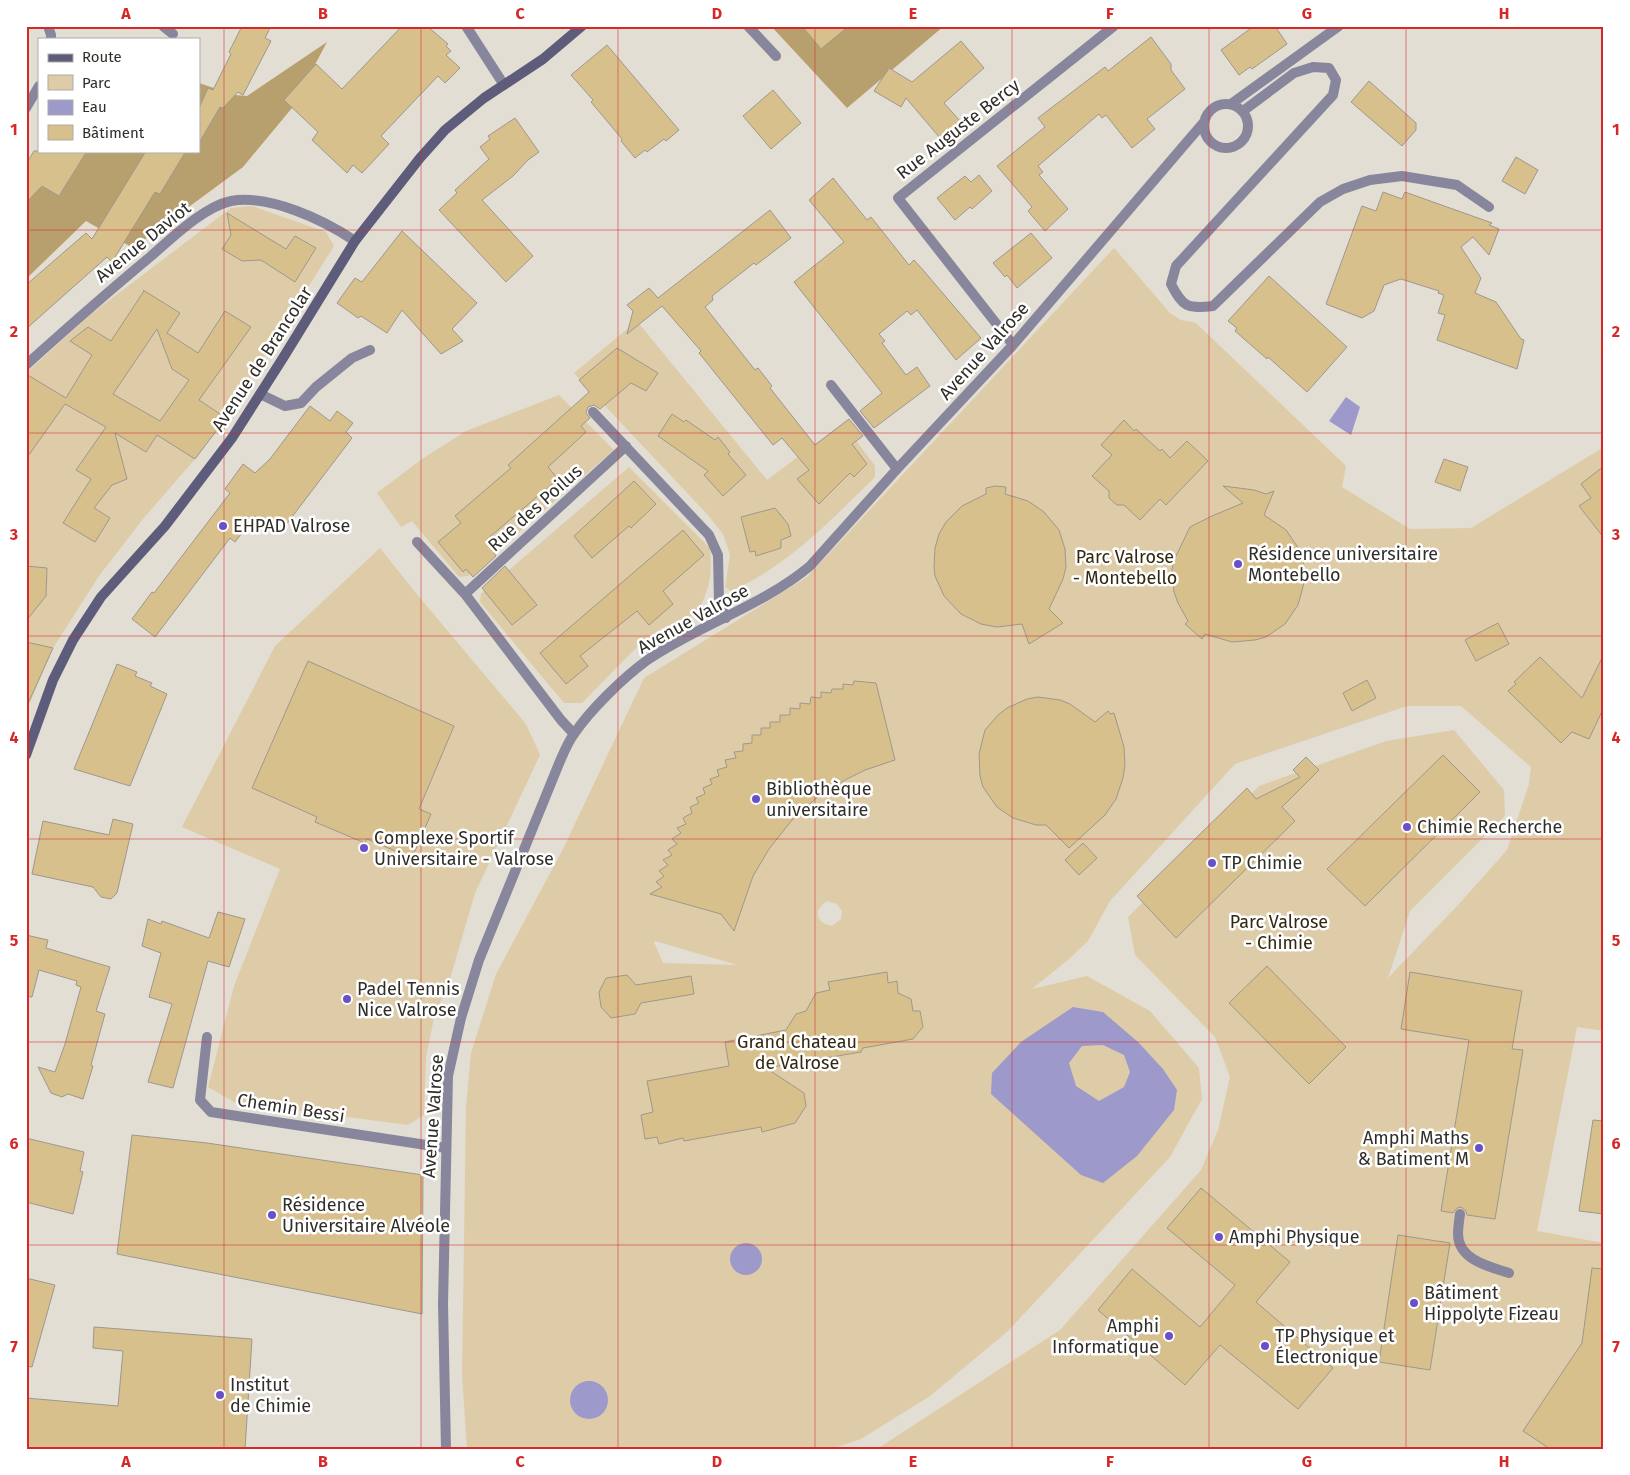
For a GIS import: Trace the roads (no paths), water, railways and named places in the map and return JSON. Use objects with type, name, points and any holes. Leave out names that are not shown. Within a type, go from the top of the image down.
[{"type":"street","points":[[162,26],[173,34]]},
{"type":"street","points":[[466,26],[504,85]]},
{"type":"street","name":"Avenue de Brancolar","points":[[26,755],[52,680],[73,640],[96,604],[165,526],[232,438],[355,241],[420,158],[445,130],[484,98],[543,59],[582,26]]},
{"type":"street","points":[[748,26],[776,56]]},
{"type":"street","name":"Rue Auguste Bercy","points":[[1013,345],[898,198],[1102,30],[1114,26]]},
{"type":"street","name":"Avenue Valrose","points":[[446,1449],[443,1304],[448,1076],[461,1018],[479,960],[560,760],[574,734],[609,694],[646,662],[691,635],[776,592],[810,566],[897,469],[1013,345],[1204,122],[1206,116],[1216,106],[1231,104],[1339,26]]},
{"type":"street","points":[[1243,111],[1294,73],[1313,67],[1329,68],[1336,80],[1333,95],[1176,266],[1171,284],[1180,302],[1194,308],[1213,306],[1320,202],[1343,189],[1370,180],[1402,176],[1457,185],[1489,207]]},
{"type":"street","points":[[26,108],[38,88]]},
{"type":"street","points":[[1204,122],[1204,130],[1212,143],[1227,148],[1234,146],[1245,137],[1248,131],[1247,117],[1238,106],[1231,104]]},
{"type":"street","name":"Avenue Daviot","points":[[26,365],[89,308],[199,216],[230,202],[257,200],[284,206],[339,230],[355,241]]},
{"type":"street","points":[[260,394],[285,406],[301,403],[316,387],[352,358],[370,350]]},
{"type":"street","points":[[831,385],[897,469]]},
{"type":"street","points":[[593,412],[709,535],[718,555],[719,602],[726,618]]},
{"type":"street","name":"Rue des Poilus","points":[[465,594],[626,446]]},
{"type":"street","points":[[417,542],[465,594],[561,720],[574,734]]},
{"type":"street","name":"Chemin Bessi","points":[[207,1037],[200,1100],[211,1112],[446,1148]]},
{"type":"street","points":[[1460,1214],[1458,1236],[1461,1246],[1475,1262],[1509,1273]]},
{"type":"water","points":[[1346,397],[1360,407],[1351,435],[1329,421]]},
{"type":"water","points":[[1073,1007],[1103,1012],[1138,1042],[1163,1069],[1177,1090],[1174,1110],[1137,1156],[1103,1183],[1081,1175],[991,1094],[992,1073],[1021,1042]],"holes":[[[1103,1045],[1124,1055],[1130,1072],[1124,1087],[1099,1101],[1076,1086],[1069,1063],[1082,1046]]]},
{"type":"water","points":[[746,1243],[752,1244],[757,1248],[761,1253],[761,1265],[757,1270],[752,1274],[746,1275],[740,1274],[735,1270],[731,1265],[730,1259],[731,1253],[735,1248],[740,1244]]},
{"type":"water","points":[[589,1381],[602,1387],[608,1400],[602,1413],[589,1419],[576,1413],[570,1400],[576,1387]]},
{"type":"place","name":"EHPAD Valrose","points":[[223,526]]},
{"type":"place","name":"Résidence universitaire Montebello","points":[[1238,564]]},
{"type":"place","name":"Bibliothèque universitaire","points":[[756,799]]},
{"type":"place","name":"Chimie Recherche","points":[[1407,827]]},
{"type":"place","name":"Complexe Sportif Universitaire - Valrose","points":[[364,848]]},
{"type":"place","name":"TP Chimie","points":[[1212,863]]},
{"type":"place","name":"Padel Tennis Nice Valrose","points":[[347,999]]},
{"type":"place","name":"Amphi Maths & Batiment M","points":[[1479,1148]]},
{"type":"place","name":"Résidence Universitaire Alvéole","points":[[272,1215]]},
{"type":"place","name":"Amphi Physique","points":[[1219,1237]]},
{"type":"place","name":"Bâtiment Hippolyte Fizeau","points":[[1414,1303]]},
{"type":"place","name":"Amphi Informatique","points":[[1169,1336]]},
{"type":"place","name":"TP Physique et Électronique","points":[[1265,1346]]},
{"type":"place","name":"Institut de Chimie","points":[[220,1395]]},
{"type":"park label","name":"Parc Valrose - Montebello","points":[[1125,567]]},
{"type":"park label","name":"Parc Valrose - Chimie","points":[[1279,932]]},
{"type":"park label","name":"Grand Chateau de Valrose","points":[[797,1052]]}]
